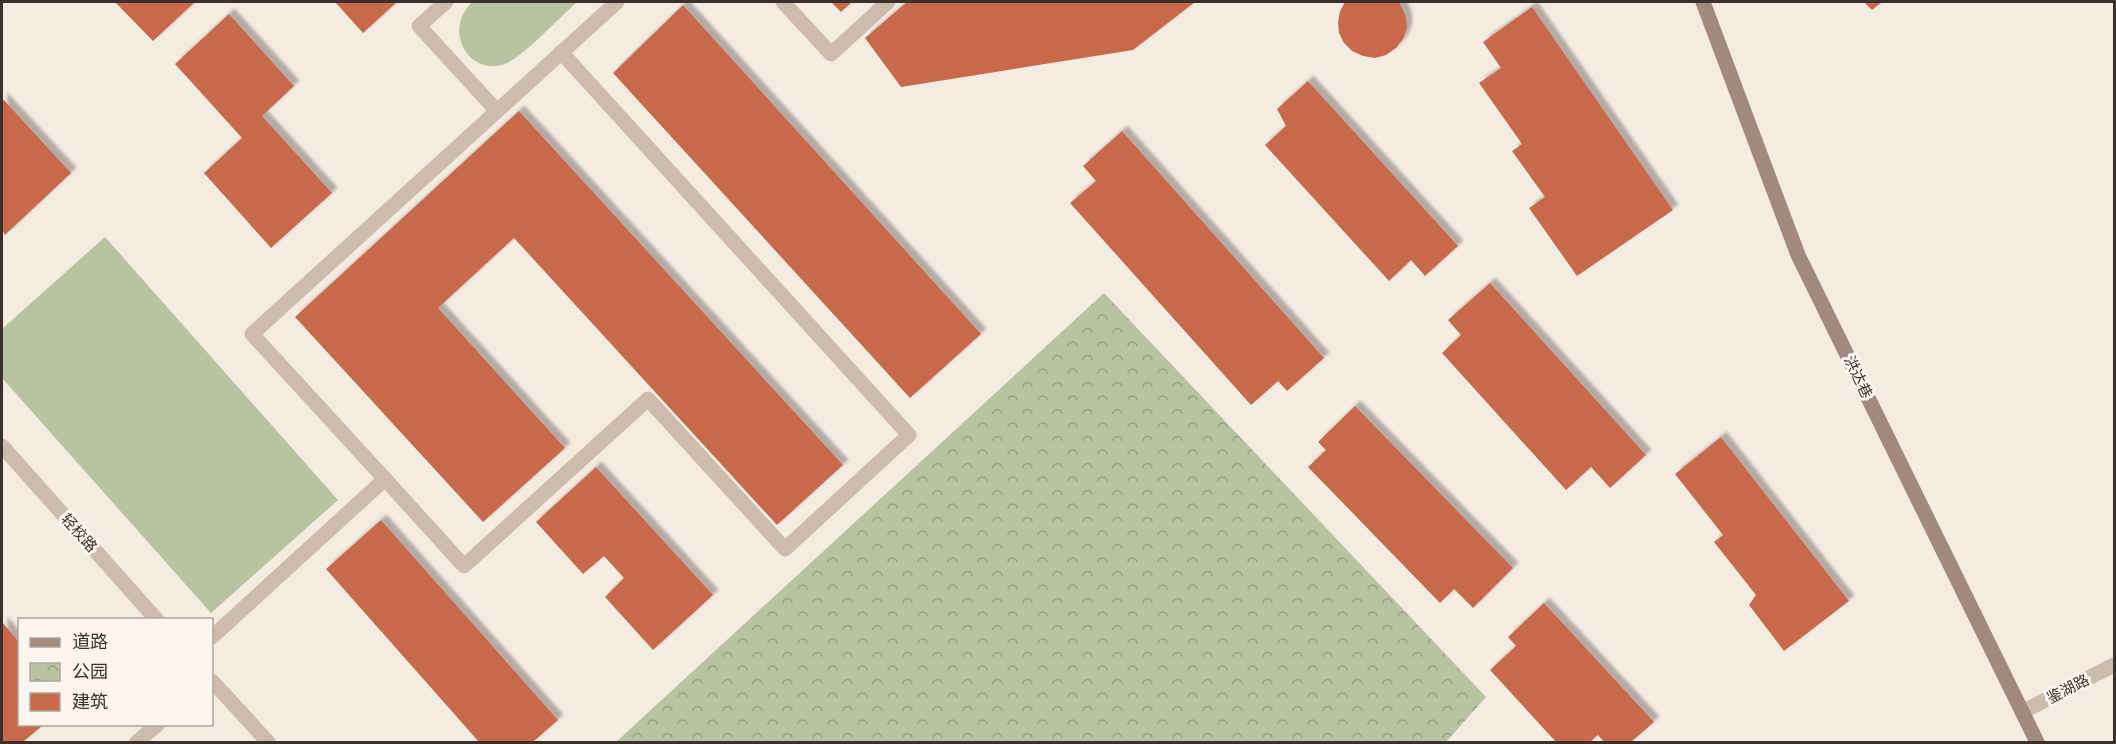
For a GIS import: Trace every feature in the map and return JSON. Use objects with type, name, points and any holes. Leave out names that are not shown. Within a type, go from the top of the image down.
[{"type":"street","points":[[446,2],[419,26],[497,111]]},
{"type":"street","points":[[561,52],[909,435],[785,549],[648,399],[464,566],[252,334],[561,52],[617,2]]},
{"type":"street","points":[[783,2],[831,54],[888,2]]},
{"type":"street","name":"洪达巷","points":[[1703,2],[1798,255],[2037,742]]},
{"type":"street","name":"轻校路","points":[[2,446],[155,618]]},
{"type":"street","points":[[213,636],[385,479]]},
{"type":"street","name":"鉴湖路","points":[[2022,712],[2115,665]]},
{"type":"street","points":[[213,682],[268,742]]},
{"type":"street","points":[[138,742],[156,726]]},
{"type":"green space","points":[[472,2],[577,2],[524,52],[507,63],[494,66],[482,65],[472,59],[460,39],[459,27],[463,14]]},
{"type":"green space","points":[[105,237],[338,500],[211,613],[2,378],[2,329]]},
{"type":"green space","points":[[1104,293],[1486,697],[1446,742],[616,742]]},
{"type":"building","points":[[115,2],[195,2],[153,41]]},
{"type":"building","points":[[335,2],[397,2],[363,33]]},
{"type":"building","points":[[831,2],[852,2],[841,12]]},
{"type":"building","points":[[907,2],[1195,2],[1133,50],[901,87],[865,38]]},
{"type":"building","points":[[1345,2],[1399,2],[1406,16],[1407,28],[1403,39],[1386,55],[1375,58],[1352,51],[1344,43],[1339,33],[1340,11]]},
{"type":"building","points":[[1864,2],[1882,2],[1872,10]]},
{"type":"building","points":[[683,5],[981,334],[910,398],[613,73]]},
{"type":"building","points":[[1532,7],[1673,210],[1577,276],[1529,208],[1545,197],[1512,151],[1522,144],[1479,83],[1501,68],[1483,42]]},
{"type":"building","points":[[229,14],[294,86],[262,116],[332,193],[271,248],[204,173],[242,138],[175,64]]},
{"type":"building","points":[[1308,81],[1458,246],[1425,276],[1411,260],[1389,281],[1265,145],[1286,126],[1277,109]]},
{"type":"building","points":[[2,98],[71,173],[5,235],[2,230]]},
{"type":"building","points":[[519,111],[843,465],[777,525],[514,238],[438,308],[565,448],[483,522],[295,317]]},
{"type":"building","points":[[1122,131],[1324,358],[1287,391],[1278,381],[1251,405],[1070,203],[1096,181],[1083,166]]},
{"type":"building","points":[[1490,283],[1646,455],[1610,488],[1591,467],[1566,490],[1442,353],[1461,335],[1448,320]]},
{"type":"building","points":[[1355,406],[1513,568],[1473,608],[1454,589],[1440,603],[1308,467],[1326,450],[1318,442]]},
{"type":"building","points":[[1721,437],[1849,601],[1784,651],[1749,605],[1756,595],[1714,542],[1723,535],[1675,474]]},
{"type":"building","points":[[596,467],[713,595],[653,650],[605,597],[624,578],[604,556],[583,574],[536,522]]},
{"type":"building","points":[[381,520],[558,720],[533,742],[479,742],[326,569]]},
{"type":"building","points":[[1544,603],[1654,722],[1631,742],[1604,742],[1598,735],[1590,742],[1556,742],[1490,670],[1516,646],[1508,637]]},
{"type":"building","points":[[2,622],[18,641],[18,726],[42,726],[23,742],[2,742]]}]
